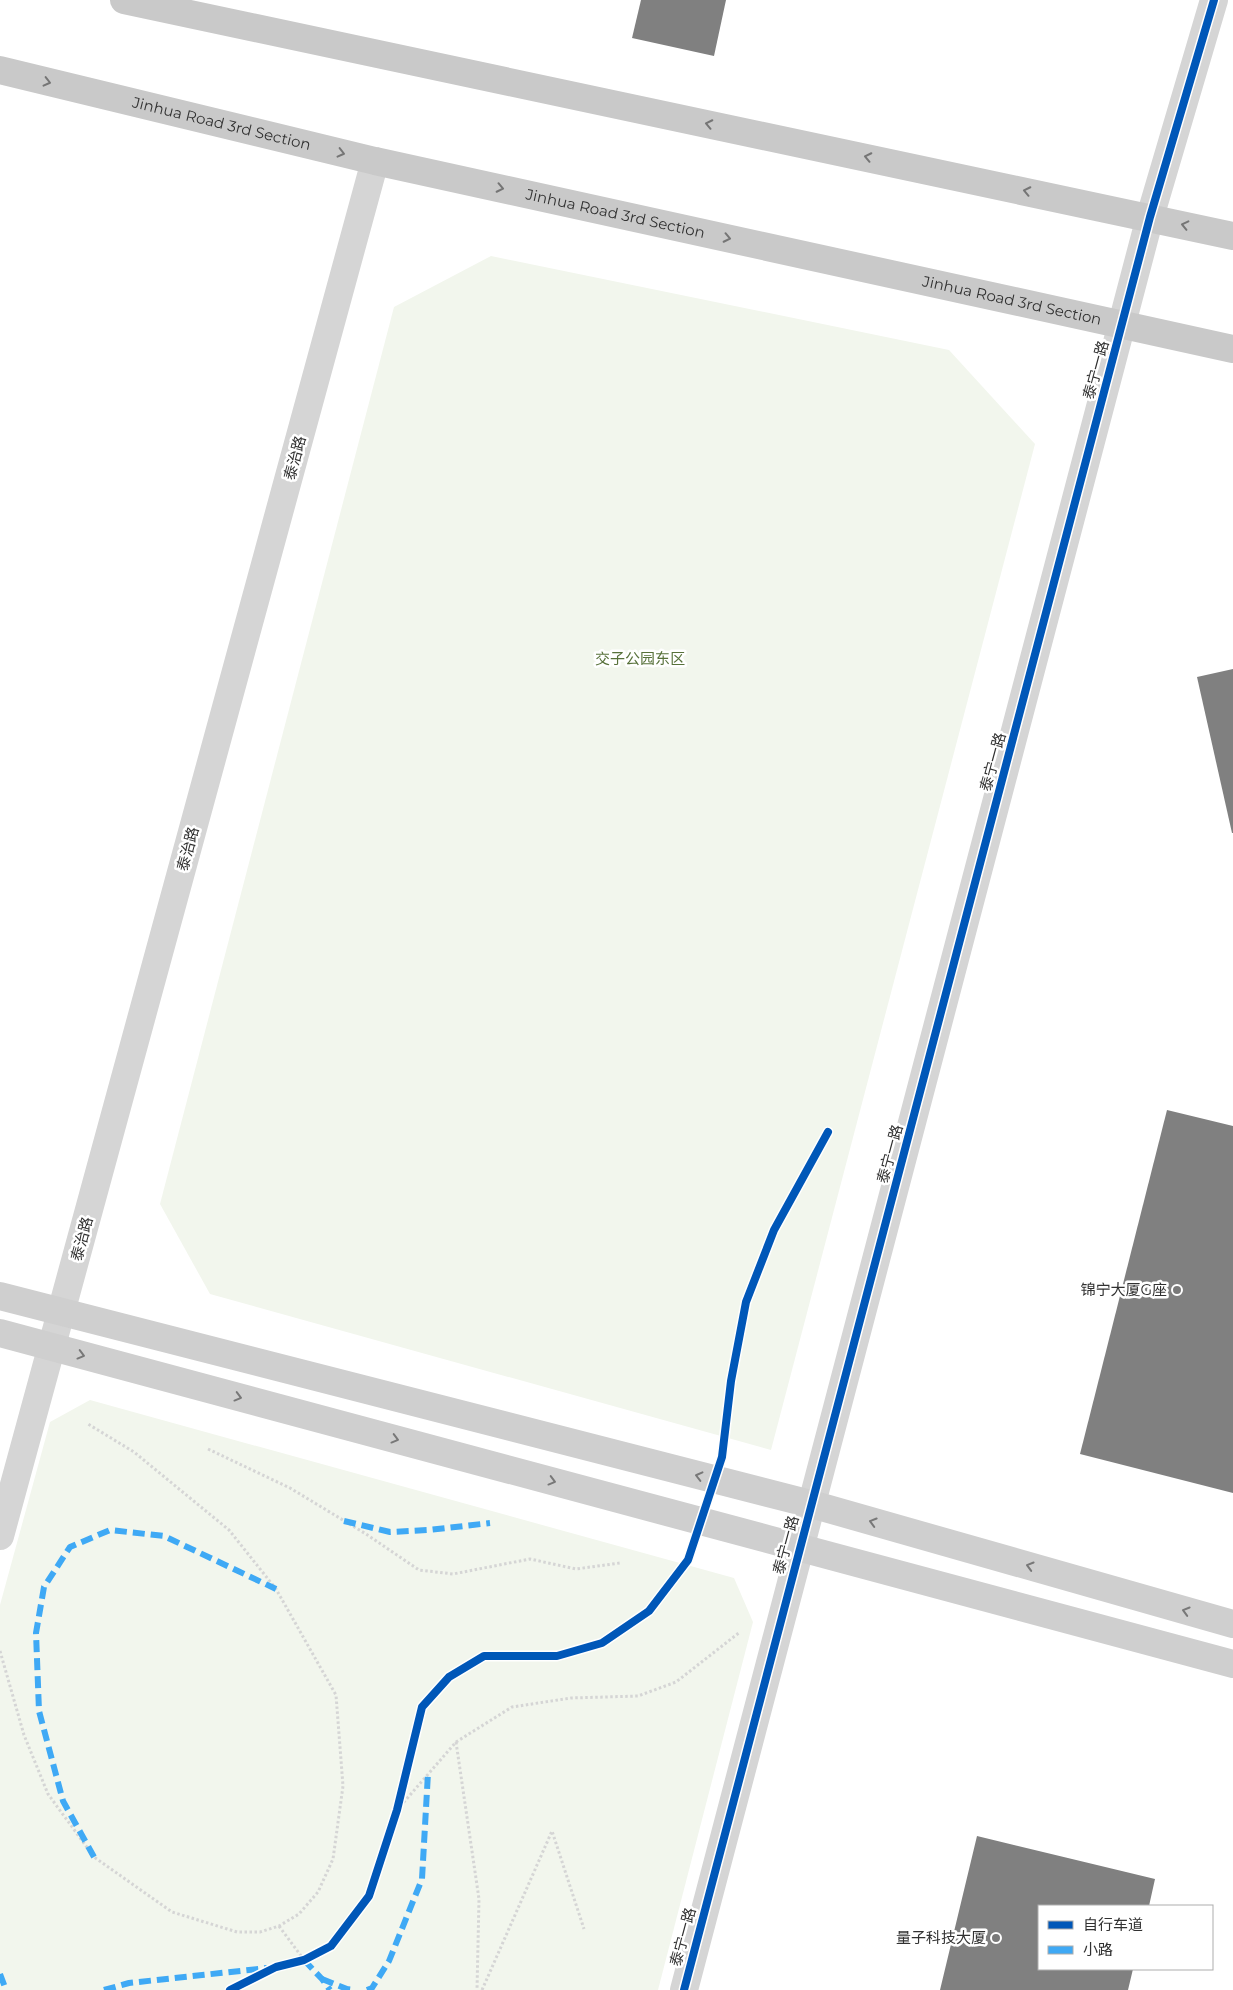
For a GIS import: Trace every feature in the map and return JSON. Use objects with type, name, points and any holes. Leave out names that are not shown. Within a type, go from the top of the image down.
[{"type":"main road","points":[[124,0],[1233,236]]},
{"type":"main road","name":"Jinhua Road 3rd Section","points":[[0,70],[375,161],[1233,348]]},
{"type":"street","name":"泰宁一路","points":[[684,1990],[1150,217],[1214,0]]},
{"type":"street","name":"泰治路","points":[[0,1536],[375,161]]},
{"type":"street","points":[[0,1296],[811,1504],[1233,1624]]},
{"type":"street","points":[[0,1333],[1233,1664]]},
{"type":"path","points":[[0,1652],[24,1735],[48,1794],[94,1857],[172,1912],[237,1932],[260,1932],[279,1926],[300,1914],[318,1892],[333,1859],[343,1786],[336,1696],[276,1589],[229,1530],[134,1452],[88,1424]]},
{"type":"path","points":[[208,1449],[290,1488],[366,1534],[418,1570],[454,1574],[530,1559],[576,1568],[620,1563]]},
{"type":"path","points":[[397,1810],[456,1742],[512,1708],[571,1698],[638,1696],[648,1693],[676,1682],[740,1632]]},
{"type":"path","points":[[456,1742],[480,1899],[477,1990]]},
{"type":"path","points":[[394,1818],[401,1794]]},
{"type":"path","points":[[482,1990],[552,1831],[584,1929]]},
{"type":"path","points":[[279,1926],[307,1958],[294,1962]]},
{"type":"green space","name":"交子公园东区","points":[[491,256],[949,350],[1035,444],[771,1450],[210,1294],[160,1204],[394,307]]},
{"type":"green space","points":[[90,1400],[734,1578],[753,1622],[658,1990],[0,1990],[0,1605],[50,1422]]},
{"type":"building","points":[[641,0],[726,0],[714,56],[632,38]]},
{"type":"building","points":[[1233,669],[1233,833],[1232,833],[1197,677]]},
{"type":"building","name":"锦宁大厦G座","points":[[1167,1110],[1233,1126],[1233,1493],[1080,1454]]},
{"type":"building","name":"量子科技大厦","points":[[977,1836],[1155,1879],[1149,1905],[1038,1905],[1038,1970],[1133,1970],[1128,1990],[940,1990]]},
{"type":"marked path","points":[[344,1521],[390,1532],[429,1530],[490,1523]]},
{"type":"marked path","points":[[94,1857],[63,1801],[39,1711],[36,1633],[44,1587],[70,1547],[110,1530],[164,1536],[276,1589]]},
{"type":"marked path","points":[[367,1990],[372,1988],[389,1961],[422,1879],[428,1773]]},
{"type":"marked path","points":[[304,1960],[330,1990]]},
{"type":"marked path","points":[[104,1990],[129,1983],[267,1968]]},
{"type":"marked path","points":[[0,1974],[6,1990]]},
{"type":"marked path","points":[[322,1979],[354,1990]]},
{"type":"cycle path","points":[[684,1990],[1150,217],[1214,0]]},
{"type":"cycle path","points":[[230,1990],[276,1967],[304,1960],[331,1946],[369,1896],[397,1810],[422,1707],[449,1677],[484,1656],[557,1656],[602,1643],[649,1611],[688,1560],[722,1457],[731,1381],[746,1302],[774,1230],[828,1132]]},
{"type":"place","name":"锦宁大厦G座","points":[[1177,1290]]},
{"type":"place","name":"量子科技大厦","points":[[996,1938]]}]
